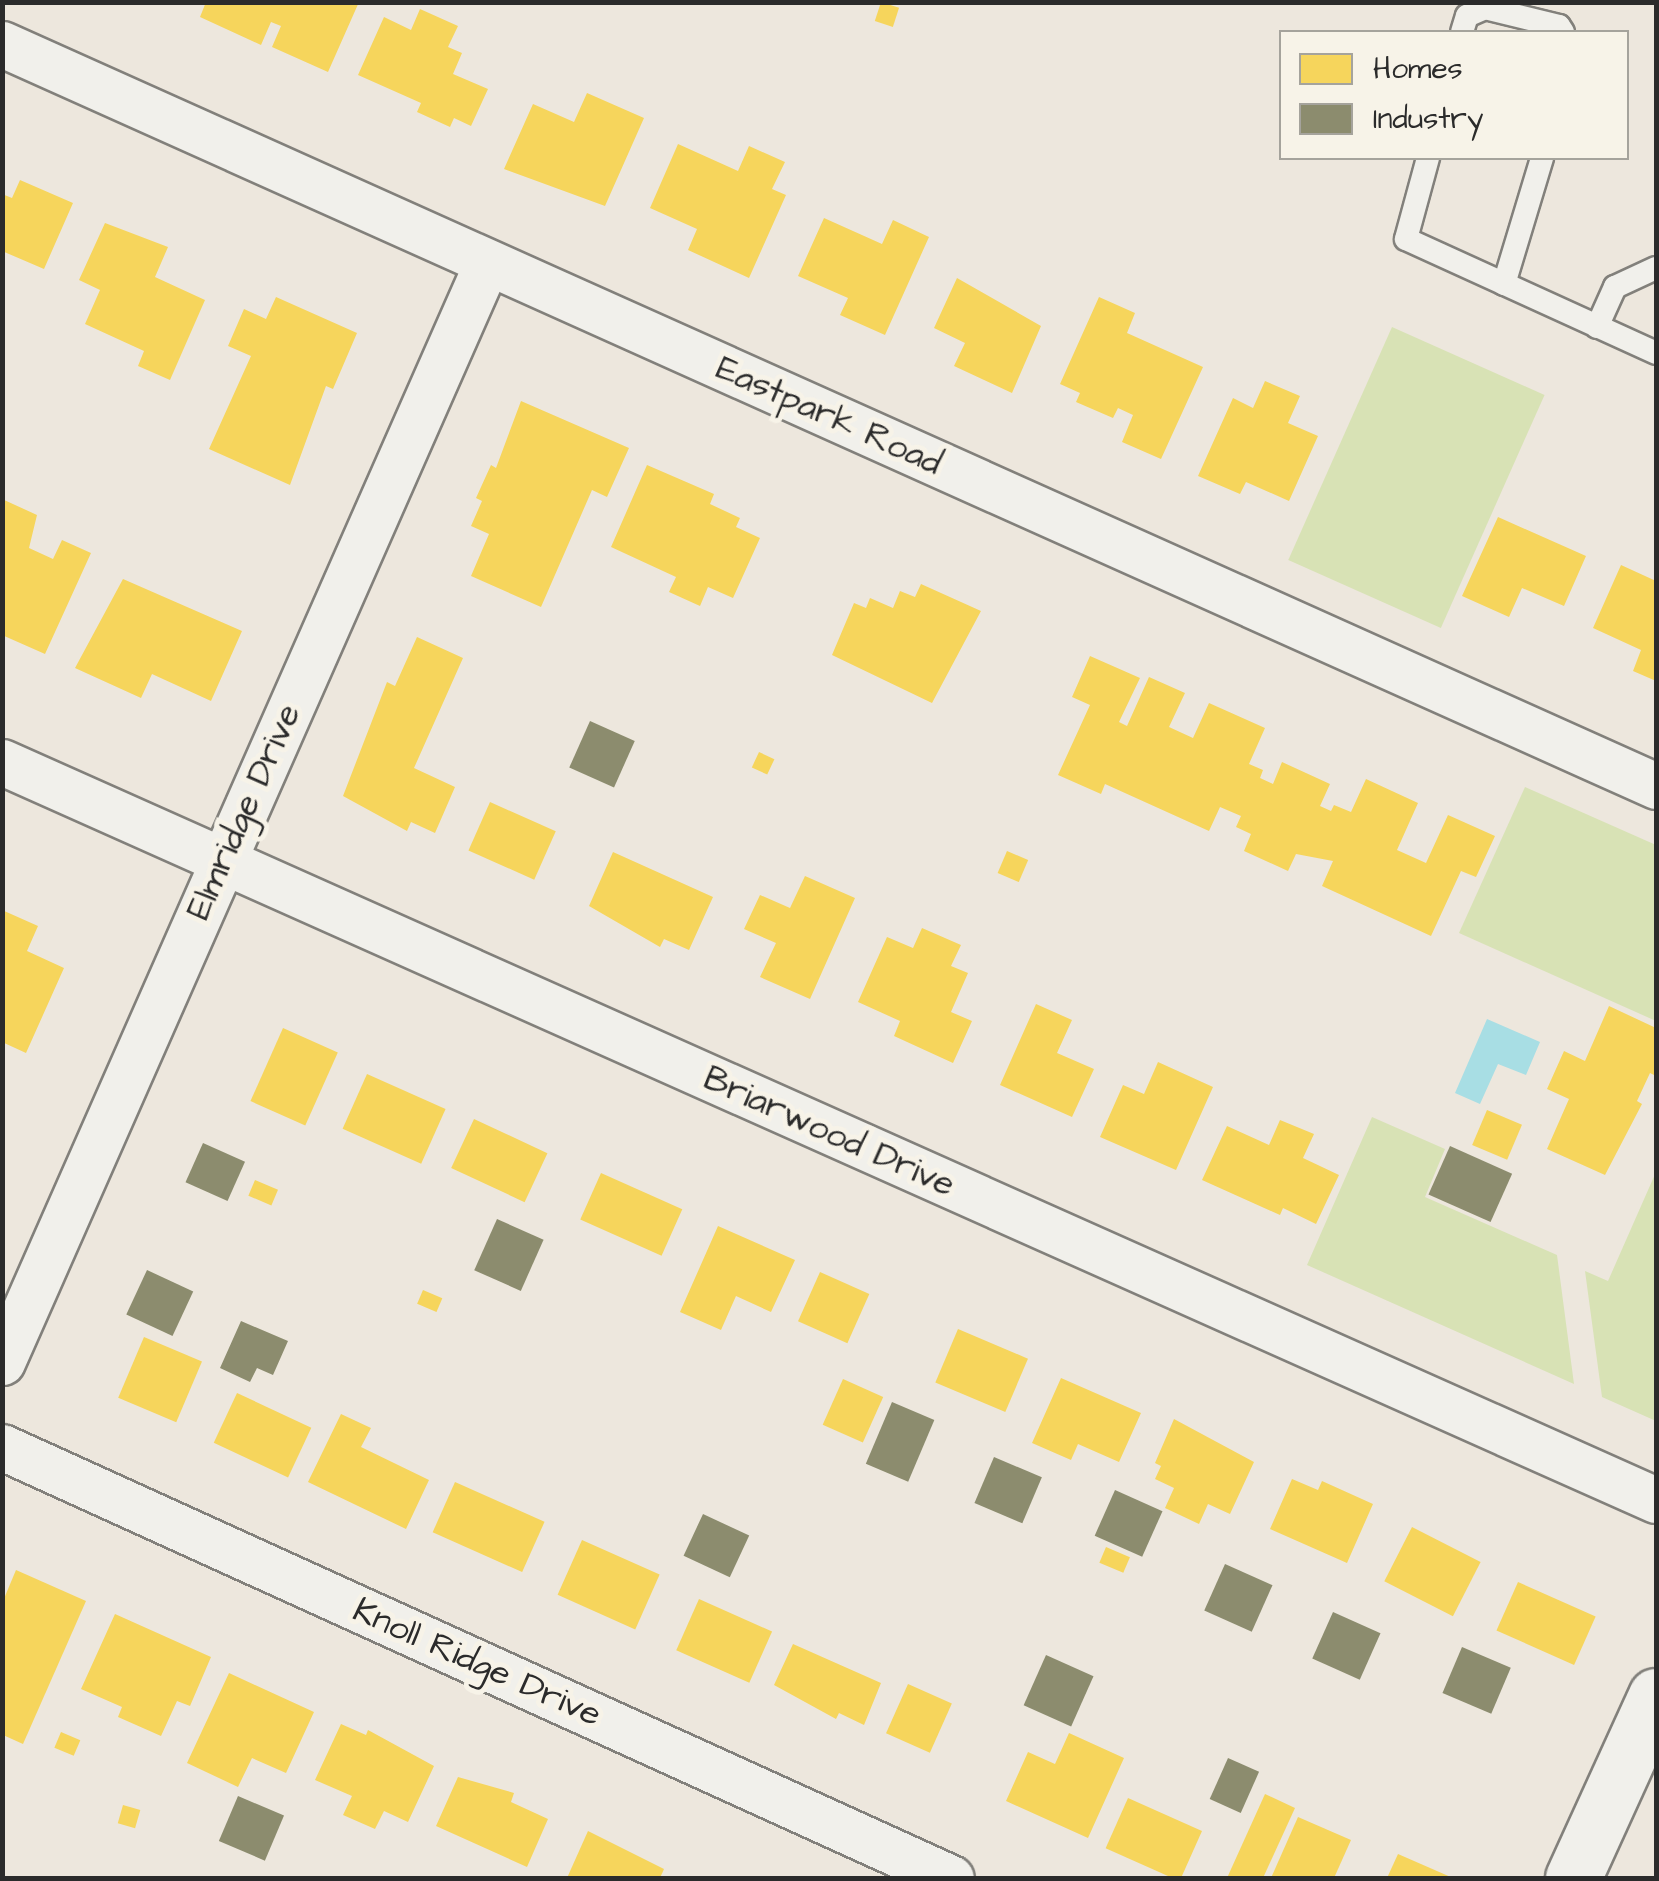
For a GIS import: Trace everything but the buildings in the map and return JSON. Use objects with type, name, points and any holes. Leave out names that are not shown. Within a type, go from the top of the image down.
[{"type":"street","name":"Eastpark Road","points":[[2,44],[1656,786]]},
{"type":"street","name":"Elmridge Drive","points":[[2,1362],[487,262]]},
{"type":"street","name":"Briarwood Drive","points":[[2,762],[1656,1500]]},
{"type":"street","name":"Knoll Ridge Drive","points":[[2,1447],[903,1868],[951,1878]]},
{"type":"street","points":[[1573,1878],[1656,1696]]},
{"type":"lane","points":[[1463,30],[1467,16],[1484,8],[1559,26],[1562,30]]},
{"type":"lane","points":[[1427,160],[1406,239],[1656,353]]},
{"type":"lane","points":[[1504,284],[1541,160]]},
{"type":"lane","points":[[1598,327],[1615,287],[1656,268]]},
{"type":"green space","points":[[1392,327],[1545,395],[1441,628],[1288,560]]},
{"type":"green space","points":[[1525,787],[1656,845],[1656,1021],[1459,933]]},
{"type":"green space","points":[[1372,1117],[1445,1149],[1425,1197],[1557,1255],[1574,1384],[1307,1265]]},
{"type":"green space","points":[[1656,1172],[1656,1421],[1602,1397],[1585,1271],[1608,1281]]},
{"type":"water","points":[[1487,1019],[1540,1042],[1526,1075],[1498,1064],[1480,1104],[1455,1093]]}]
